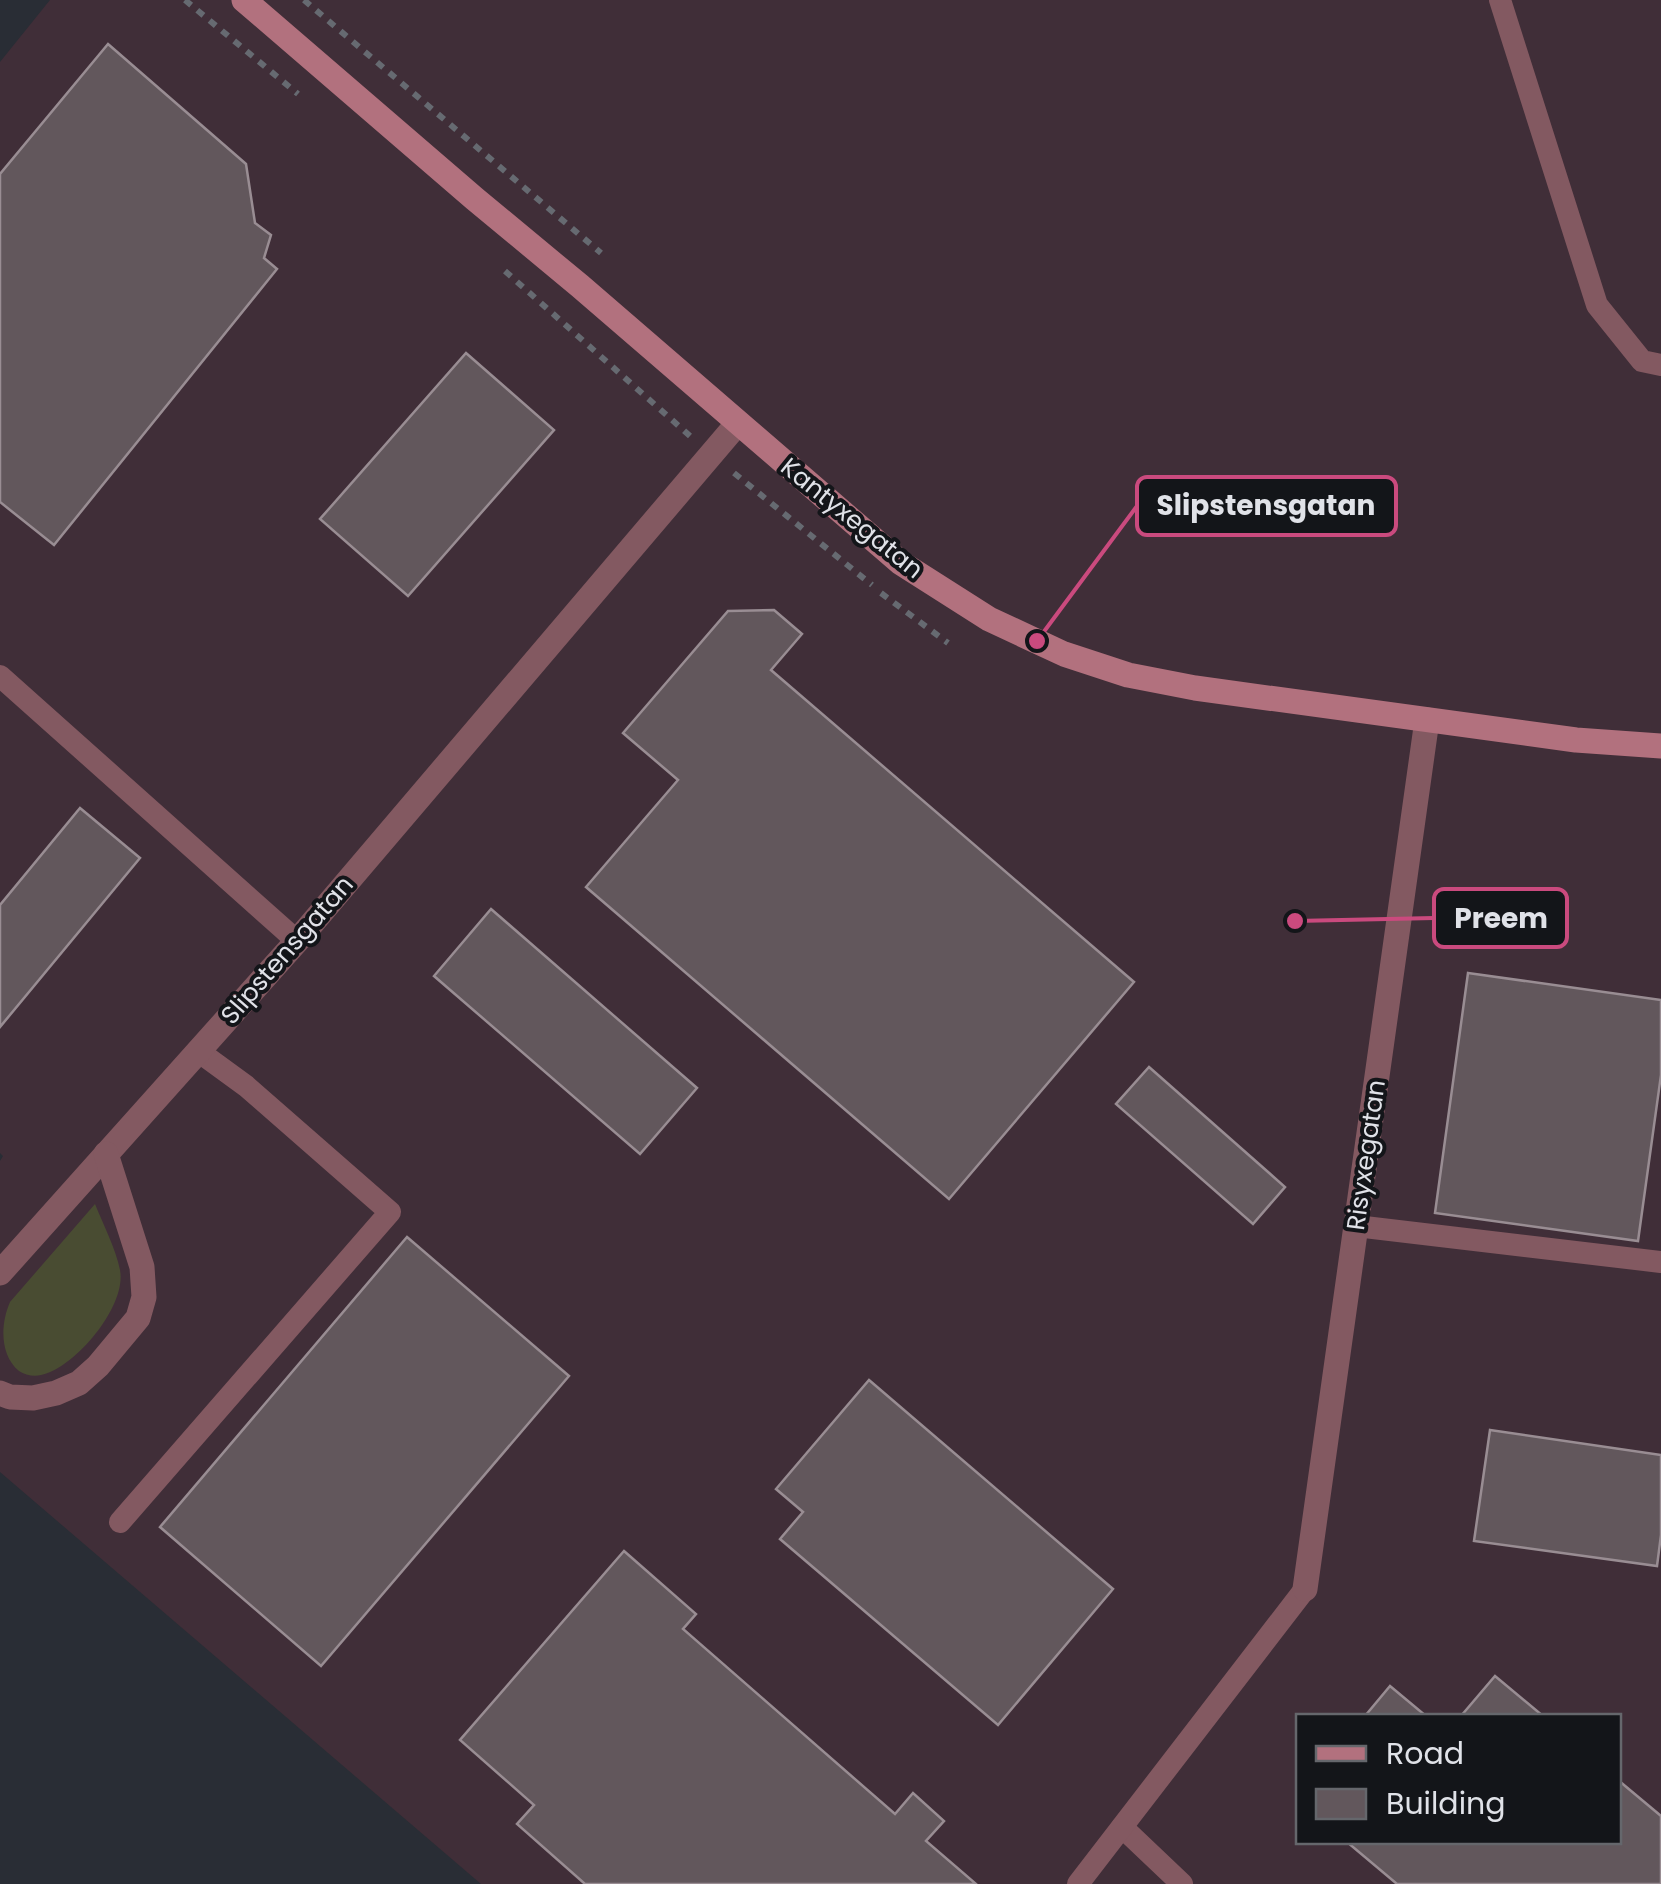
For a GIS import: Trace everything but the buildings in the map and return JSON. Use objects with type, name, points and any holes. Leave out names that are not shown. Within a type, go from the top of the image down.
[{"type":"street","name":"Kantyxegatan","points":[[244,0],[901,564],[989,618],[1064,654],[1128,675],[1195,688],[1576,740],[1661,746]]},
{"type":"street","name":"Slipstensgatan","points":[[0,1274],[297,941],[738,424]]},
{"type":"street","name":"Risyxegatan","points":[[1305,1589],[1426,720]]},
{"type":"street","points":[[0,1392],[10,1397],[33,1398],[78,1384],[138,1318],[144,1297],[142,1266],[106,1154]]},
{"type":"lane","points":[[1500,0],[1596,304],[1642,362],[1661,365]]},
{"type":"lane","points":[[0,676],[297,941]]},
{"type":"lane","points":[[120,1522],[390,1212],[246,1086],[198,1051]]},
{"type":"lane","points":[[1356,1226],[1661,1262]]},
{"type":"lane","points":[[1078,1884],[1305,1589]]},
{"type":"lane","points":[[1122,1828],[1182,1884]]},
{"type":"path","points":[[186,0],[304,100]]},
{"type":"path","points":[[304,0],[601,253]]},
{"type":"path","points":[[496,263],[712,455],[874,588],[948,643]]},
{"type":"shaded area","points":[[50,0],[1661,0],[1661,1884],[481,1884],[0,1472],[0,62]]},
{"type":"green space","points":[[95,1204],[120,1270],[115,1301],[96,1333],[69,1361],[41,1375],[24,1374],[5,1348],[3,1330],[10,1302]]},
{"type":"place","name":"Slipstensgatan","points":[[1037,641]]},
{"type":"place","name":"Preem","points":[[1295,921]]}]
